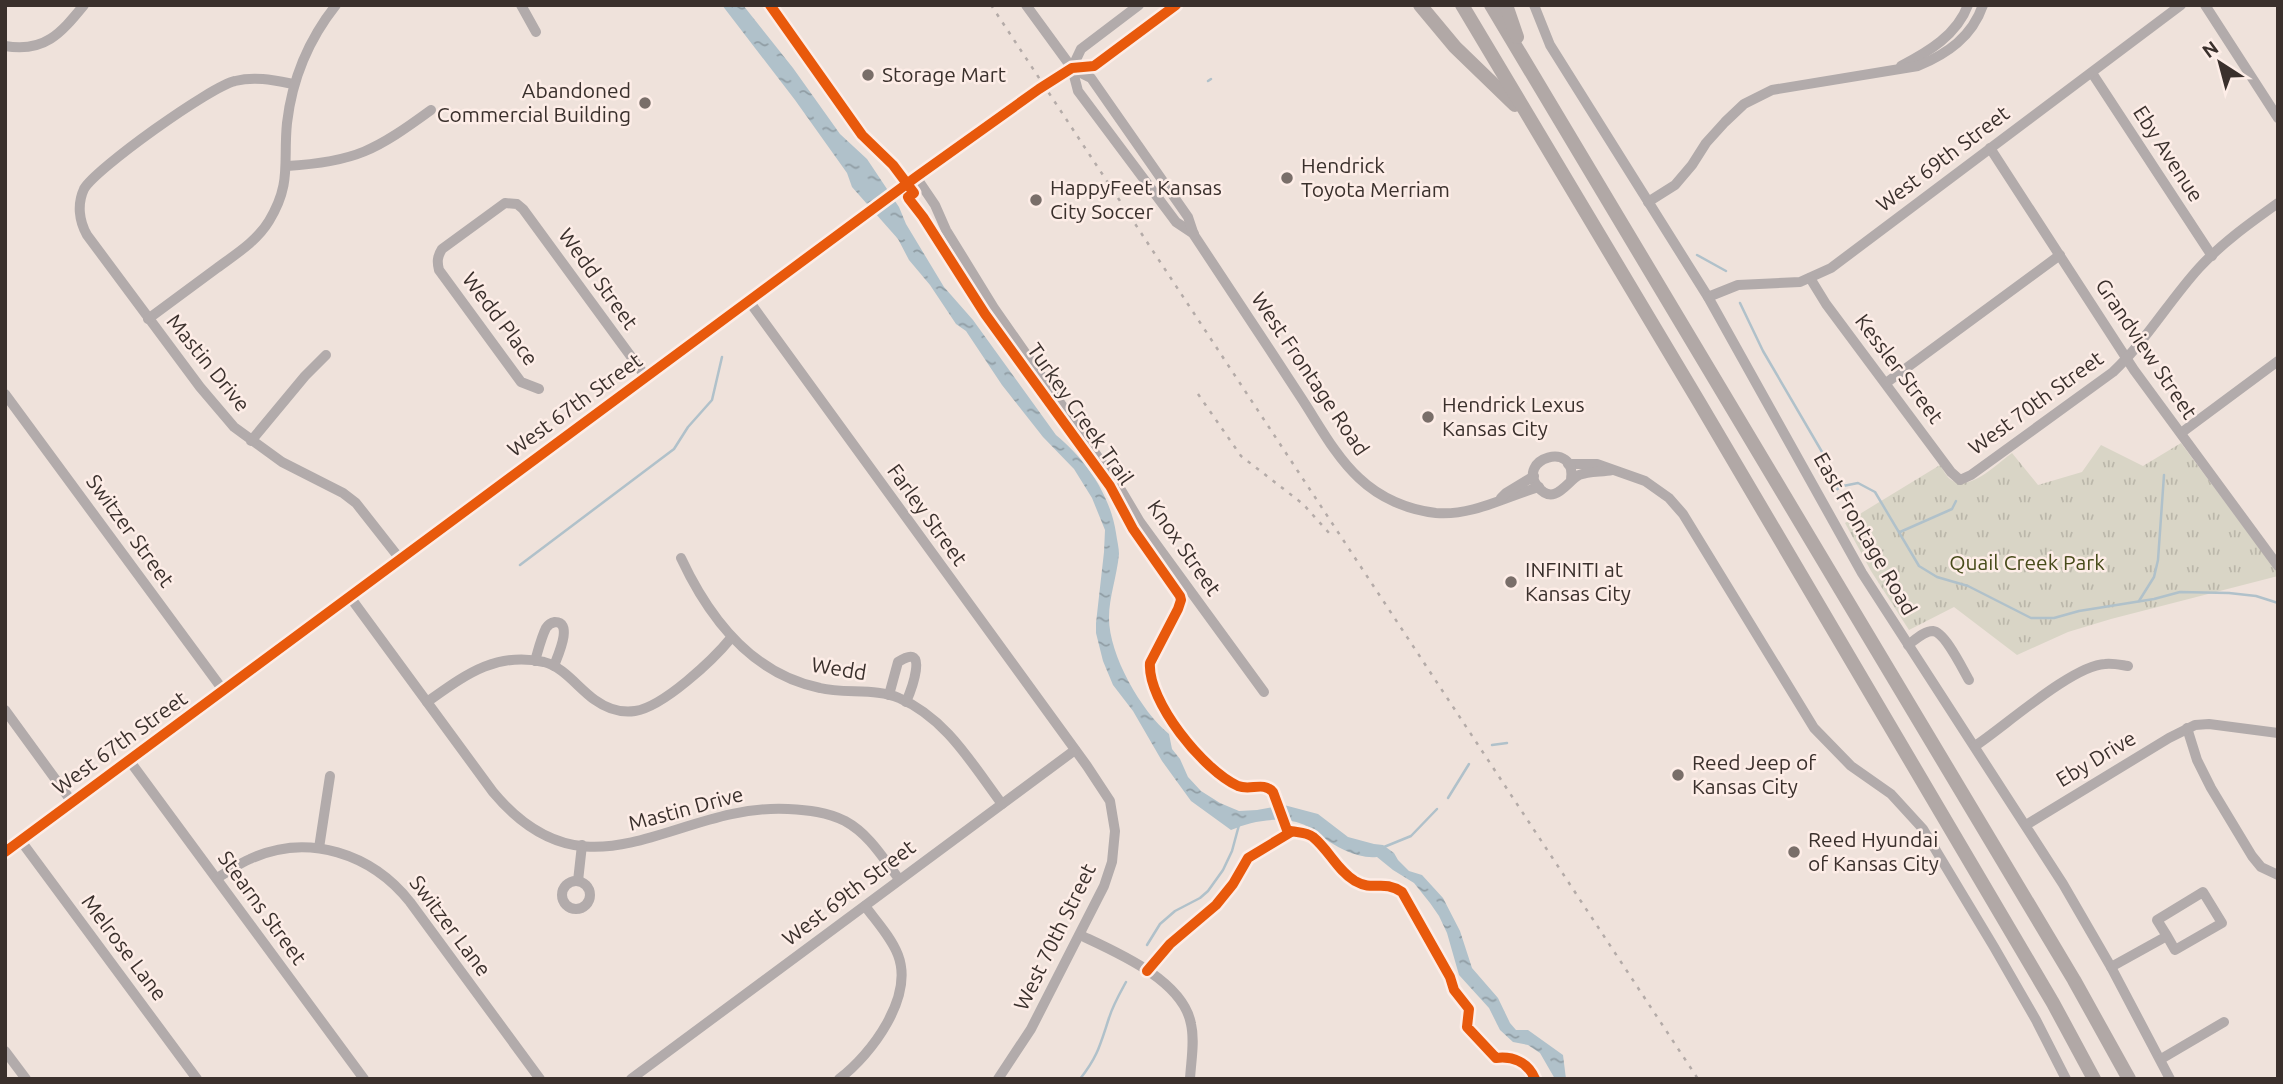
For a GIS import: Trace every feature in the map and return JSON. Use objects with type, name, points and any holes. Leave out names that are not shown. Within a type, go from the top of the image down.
[{"type":"highway","points":[[1420,5],[1455,47],[1530,118]]},
{"type":"highway","points":[[1462,5],[2024,954],[2094,1079]]},
{"type":"highway","points":[[1491,5],[2067,968],[2129,1079]]},
{"type":"highway","points":[[1506,5],[1526,65]]},
{"type":"street","points":[[5,46],[26,47],[53,38],[84,5]]},
{"type":"street","points":[[148,319],[254,240],[265,227],[282,194],[287,166],[287,122],[293,84],[318,31],[336,5]]},
{"type":"street","points":[[521,5],[536,32]]},
{"type":"street","points":[[1026,5],[1072,68]]},
{"type":"street","name":"West 67th Street","points":[[1072,68],[1080,49],[1139,5]]},
{"type":"street","name":"West 67th Street","points":[[5,852],[898,190],[1044,86],[1072,68],[1094,66],[1176,5]]},
{"type":"street","name":"East Frontage Road","points":[[1534,5],[1550,45],[1707,297],[1850,554],[2026,825],[2111,967],[2170,1079]]},
{"type":"street","points":[[1891,71],[1938,44],[1954,30],[1968,5]]},
{"type":"street","points":[[1648,202],[1675,184],[1692,165],[1706,143],[1744,104],[1772,90],[1918,66],[1938,58],[1958,44],[1972,28],[1983,5]]},
{"type":"street","name":"West 69th Street","points":[[1707,297],[1738,285],[1800,282],[1831,268],[2181,5]]},
{"type":"street","points":[[2205,5],[2278,118]]},
{"type":"street","name":"West Frontage Road","points":[[1072,68],[1091,78],[1188,217],[1194,235],[1315,419],[1359,478],[1388,498],[1409,508],[1434,512],[1468,511],[1539,487]]},
{"type":"street","name":"West Frontage Road","points":[[1072,68],[1078,90],[1176,222],[1194,235]]},
{"type":"street","name":"Eby Avenue","points":[[2092,73],[2212,256]]},
{"type":"street","name":"Mastin Drive","points":[[293,84],[266,78],[250,78],[219,86],[92,179],[80,201],[80,215],[87,236],[218,409],[251,441],[282,462],[343,493],[356,503],[400,559]]},
{"type":"street","points":[[287,166],[333,162],[356,156],[394,136],[431,110]]},
{"type":"street","points":[[1127,157],[1139,148]]},
{"type":"street","name":"Grandview Street","points":[[1990,148],[2127,358],[2181,433],[2273,551],[2278,566]]},
{"type":"street","name":"Knox Street","points":[[916,177],[994,308],[1121,490],[1140,522],[1264,692]]},
{"type":"street","name":"Wedd Street","points":[[437,264],[442,249],[505,203],[517,204],[646,377]]},
{"type":"street","name":"West 70th Street","points":[[1960,480],[1971,475],[2102,380],[2127,358],[2199,268],[2240,231],[2278,203]]},
{"type":"street","points":[[1886,383],[2060,255]]},
{"type":"street","name":"Wedd Place","points":[[437,264],[521,382],[539,389]]},
{"type":"street","name":"Kessler Street","points":[[1810,278],[1951,472],[1960,480]]},
{"type":"street","name":"Farley Street","points":[[749,301],[1075,750]]},
{"type":"street","points":[[251,441],[326,355]]},
{"type":"street","points":[[2181,433],[2278,361]]},
{"type":"street","name":"Switzer Street","points":[[5,394],[223,690]]},
{"type":"street","points":[[1546,457],[1558,457],[1568,464],[1572,474],[1565,490],[1554,494],[1539,487],[1534,476],[1537,465],[1546,457]]},
{"type":"street","points":[[1568,464],[1597,464],[1645,481],[1670,498],[1683,514],[1814,728],[1851,765],[1891,794],[1923,829],[2030,1009],[2066,1079]]},
{"type":"street","points":[[1571,480],[1582,474],[1612,470]]},
{"type":"street","name":"West Frontage Road","points":[[1498,501],[1534,476]]},
{"type":"street","name":"Wedd","points":[[681,558],[700,596],[731,638],[751,656],[795,681],[819,688],[889,695],[906,702],[943,727],[1002,804]]},
{"type":"street","name":"Mastin Drive","points":[[350,597],[493,792],[519,820],[540,834],[594,848],[637,843],[732,813],[807,810],[826,813],[865,835],[899,879]]},
{"type":"street","points":[[535,661],[546,627],[557,623],[563,626],[565,632],[554,666]]},
{"type":"street","points":[[1909,645],[1931,631],[1938,633],[1946,641],[1969,680]]},
{"type":"street","points":[[427,702],[468,673],[485,666],[498,662],[535,661],[554,666],[604,706],[614,710],[634,711],[651,706],[670,693],[698,671],[731,638]]},
{"type":"street","points":[[889,695],[898,662],[904,658],[911,659],[916,664],[917,671],[906,702]]},
{"type":"street","points":[[1975,746],[2057,686],[2075,676],[2104,664],[2128,666]]},
{"type":"street","points":[[5,710],[72,802]]},
{"type":"street","name":"Eby Drive","points":[[2026,825],[2195,725],[2209,724],[2278,733]]},
{"type":"street","points":[[2187,729],[2197,760],[2211,788],[2252,856],[2261,867],[2276,874]]},
{"type":"street","name":"West 69th Street","points":[[631,1079],[1075,750]]},
{"type":"street","name":"West 70th Street","points":[[998,1079],[1031,1029],[1108,874],[1115,842],[1110,801],[1075,750]]},
{"type":"street","name":"Stearns Street","points":[[129,760],[364,1079]]},
{"type":"street","points":[[320,848],[330,776]]},
{"type":"street","name":"Melrose Lane","points":[[21,841],[197,1079]]},
{"type":"street","points":[[578,881],[582,845]]},
{"type":"street","name":"Switzer Lane","points":[[217,878],[249,859],[289,848],[332,850],[359,860],[393,882],[410,902],[540,1079]]},
{"type":"street","points":[[2203,892],[2222,923],[2175,950],[2167,936],[2157,920],[2203,892]]},
{"type":"street","points":[[839,1079],[875,1040],[895,1008],[901,989],[902,970],[896,950],[864,906]]},
{"type":"street","points":[[1080,935],[1147,971],[1175,993],[1185,1007],[1191,1023],[1190,1079]]},
{"type":"street","points":[[2111,967],[2167,936]]},
{"type":"street","points":[[2161,1059],[2224,1022]]},
{"type":"street","points":[[5,1051],[26,1079]]},
{"type":"green space","name":"Quail Creek Park","points":[[2181,443],[2278,576],[2068,632],[2017,655],[1954,607],[1909,630],[1871,571],[1845,523],[1940,465],[1950,479],[1965,483],[1982,475],[2012,453],[2038,485],[2082,472],[2101,445],[2143,466]]},
{"type":"water","points":[[722,5],[743,5],[793,68],[840,134],[867,159],[899,207],[906,224],[944,287],[973,320],[1056,435],[1077,455],[1095,479],[1113,519],[1119,549],[1109,618],[1114,648],[1138,697],[1169,734],[1172,749],[1188,777],[1201,791],[1239,811],[1284,805],[1318,814],[1348,837],[1383,845],[1394,853],[1409,871],[1422,875],[1443,898],[1460,931],[1472,968],[1498,998],[1510,1023],[1516,1030],[1528,1030],[1563,1055],[1566,1079],[1555,1079],[1540,1053],[1528,1045],[1513,1042],[1500,1030],[1489,1008],[1459,975],[1447,933],[1439,916],[1414,883],[1377,857],[1347,851],[1309,827],[1289,821],[1269,820],[1231,830],[1191,801],[1113,685],[1103,661],[1096,623],[1105,530],[1092,498],[1074,469],[1043,437],[1002,385],[966,331],[956,324],[930,285],[909,260],[898,239],[852,187],[847,173],[795,100]]},
{"type":"waterway","points":[[1697,255],[1726,271]]},
{"type":"waterway","points":[[1740,303],[1763,351],[1832,469],[1838,488]]},
{"type":"waterway","points":[[520,565],[674,449],[688,427],[712,400],[722,357]]},
{"type":"waterway","points":[[2139,601],[2154,577],[2158,560],[2164,475]]},
{"type":"waterway","points":[[1834,491],[1858,483],[1875,492],[1919,566],[1937,577],[1968,586],[2031,618],[2054,618],[2180,592],[2256,596],[2278,603]]},
{"type":"waterway","points":[[1900,532],[1952,509],[1956,501]]},
{"type":"waterway","points":[[1492,745],[1507,743]]},
{"type":"waterway","points":[[1448,798],[1469,764]]},
{"type":"waterway","points":[[1384,847],[1411,836],[1437,809]]},
{"type":"waterway","points":[[1147,945],[1160,924],[1175,911],[1208,891],[1232,851],[1239,825]]},
{"type":"waterway","points":[[1080,1079],[1095,1057],[1112,1008],[1126,982]]},
{"type":"railway","points":[[991,5],[1698,1079]]},
{"type":"railway","points":[[1198,394],[1241,456],[1303,504],[1330,534]]},
{"type":"cycle path","name":"Turkey Creek Trail","points":[[770,5],[862,135],[893,165],[914,193],[909,199],[985,314],[1110,486],[1133,529],[1180,596],[1178,609],[1150,663],[1158,696],[1180,733],[1194,751],[1224,778],[1238,786],[1265,787],[1273,792],[1287,830],[1313,837],[1355,881],[1368,886],[1389,886],[1402,892],[1450,977],[1454,990],[1469,1009],[1467,1027],[1496,1058],[1519,1061],[1535,1079]]},
{"type":"cycle path","points":[[5,852],[916,177],[1072,68],[1094,66],[1176,5]]},
{"type":"cycle path","points":[[1147,971],[1170,944],[1216,905],[1233,884],[1248,858],[1291,832]]},
{"type":"place","name":"Storage Mart","points":[[868,75]]},
{"type":"place","name":"Abandoned Commercial Building","points":[[645,103]]},
{"type":"place","name":"Hendrick Toyota Merriam","points":[[1287,178]]},
{"type":"place","name":"HappyFeet Kansas City Soccer","points":[[1036,200]]},
{"type":"place","name":"Hendrick Lexus Kansas City","points":[[1428,417]]},
{"type":"place","name":"INFINITI at Kansas City","points":[[1511,582]]},
{"type":"place","name":"Reed Jeep of Kansas City","points":[[1678,775]]},
{"type":"place","name":"Reed Hyundai of Kansas City","points":[[1794,852]]}]
